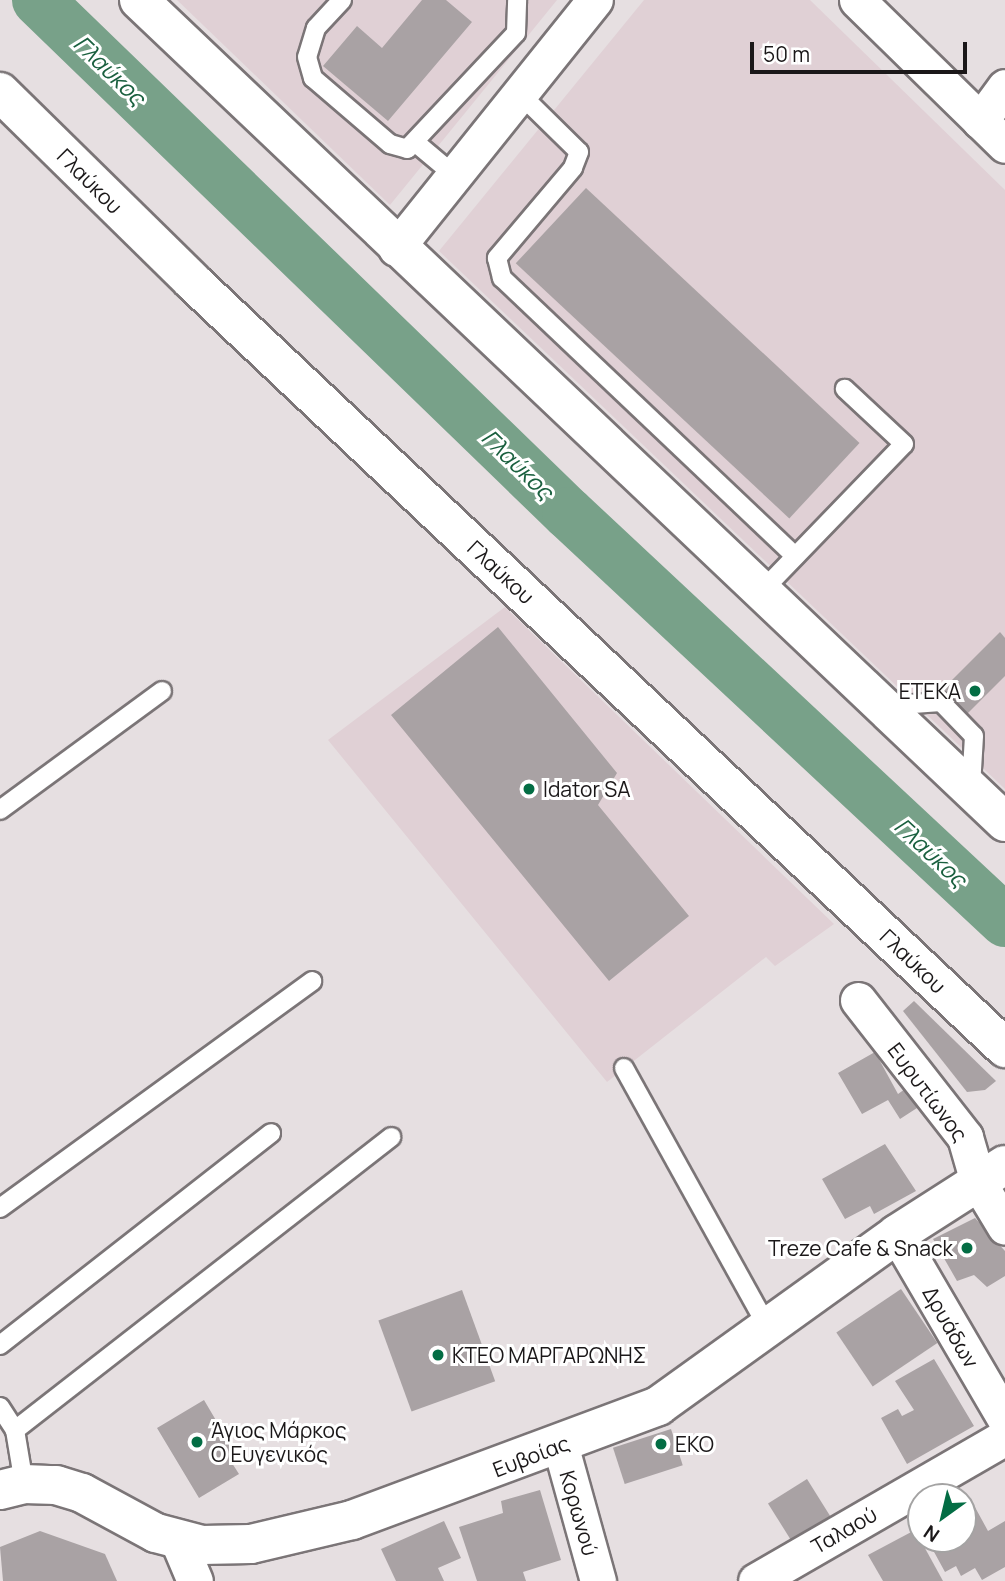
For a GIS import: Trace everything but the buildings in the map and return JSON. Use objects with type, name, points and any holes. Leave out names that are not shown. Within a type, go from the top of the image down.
[{"type":"main road","points":[[139,0],[396,248],[1005,822]]},
{"type":"main road","name":"Γλαύκου","points":[[0,92],[192,281],[1005,1048]]},
{"type":"main road","name":"Ευβοίας","points":[[12,1487],[55,1485],[82,1493],[178,1541],[238,1546],[312,1531],[426,1495],[658,1406],[897,1234],[991,1174]]},
{"type":"street","points":[[396,248],[595,0]]},
{"type":"street","points":[[857,0],[1005,145]]},
{"type":"street","points":[[980,121],[1005,87]]},
{"type":"street","name":"Ευρυτίωνος","points":[[858,1000],[991,1174],[1005,1227]]},
{"type":"street","name":"Δρυάδων","points":[[897,1234],[1005,1419]]},
{"type":"street","name":"Ταλαού","points":[[756,1581],[1005,1437]]},
{"type":"street","name":"Κορωνού","points":[[560,1444],[598,1581]]},
{"type":"street","points":[[178,1541],[195,1581]]},
{"type":"lane","points":[[342,0],[316,28],[307,57],[313,78],[390,144],[407,149],[416,143],[516,33],[517,0]]},
{"type":"lane","points":[[519,93],[579,152],[573,168],[497,258],[502,278],[795,556]]},
{"type":"lane","points":[[416,143],[454,175]]},
{"type":"lane","points":[[762,591],[904,444],[845,389]]},
{"type":"lane","points":[[0,810],[162,691]]},
{"type":"lane","points":[[0,1208],[312,981]]},
{"type":"lane","points":[[624,1068],[768,1328]]},
{"type":"lane","points":[[3,1336],[271,1133]]},
{"type":"lane","points":[[15,1430],[392,1137]]},
{"type":"lane","points":[[0,1407],[15,1430],[12,1487]]},
{"type":"shaded area","points":[[177,0],[557,0],[390,205]]},
{"type":"shaded area","points":[[644,0],[810,0],[1005,190],[1005,789],[439,251]]},
{"type":"shaded area","points":[[505,607],[834,924],[775,966],[766,957],[607,1082],[328,740]]},
{"type":"waterway","name":"Γλαύκος","points":[[38,0],[568,513],[1005,921]]},
{"type":"place","name":"ΕΤΕΚΑ","points":[[975,691]]},
{"type":"place","name":"Idator SA","points":[[529,789]]},
{"type":"place","name":"Treze Cafe & Snack","points":[[967,1248]]},
{"type":"place","name":"ΚΤΕΟ ΜΑΡΓΑΡΩΝΗΣ","points":[[438,1355]]},
{"type":"place","name":"Άγιος Μάρκος Ο Ευγενικός","points":[[197,1442]]},
{"type":"place","name":"ΕΚΟ","points":[[661,1444]]}]
